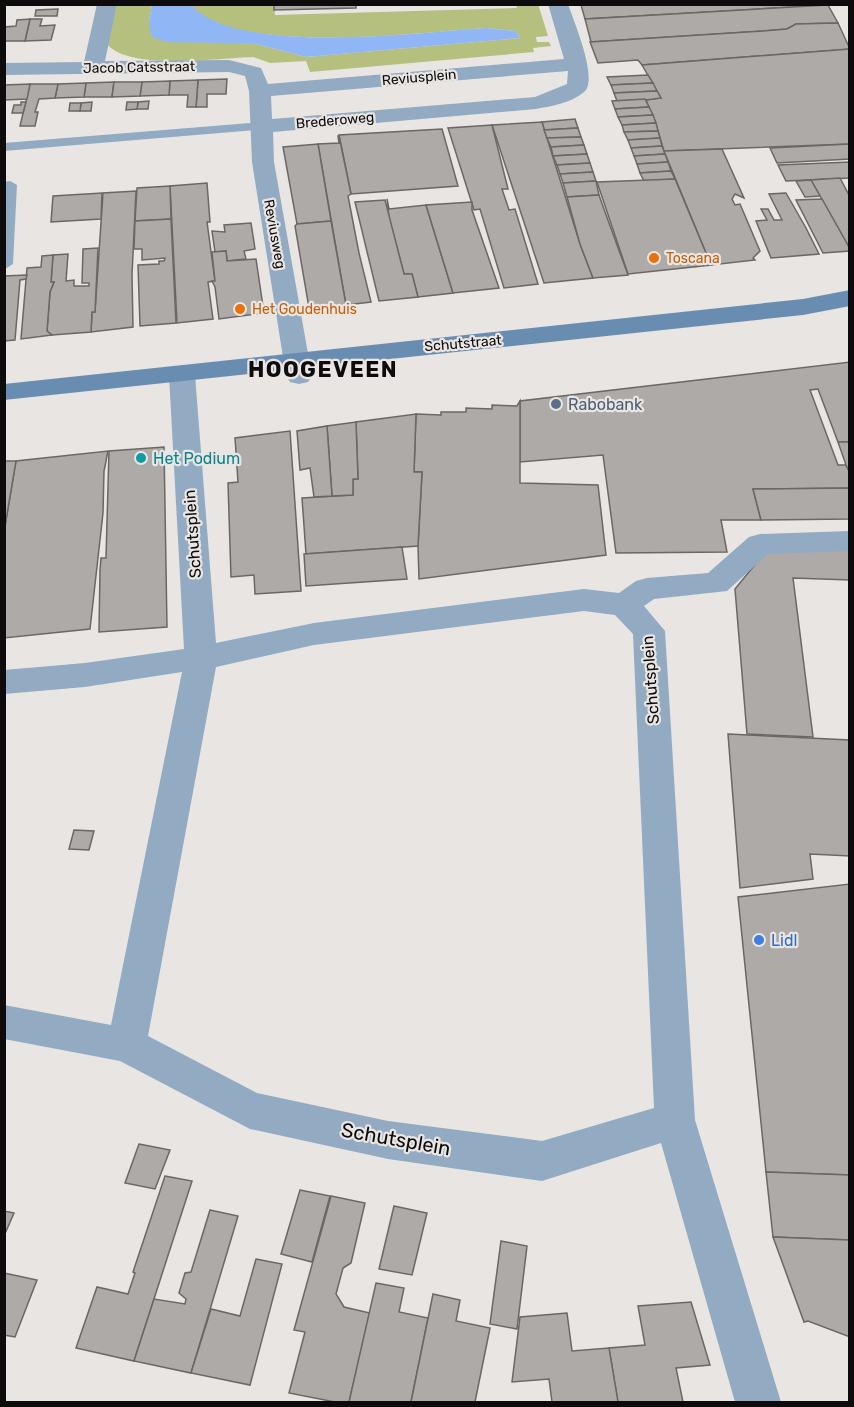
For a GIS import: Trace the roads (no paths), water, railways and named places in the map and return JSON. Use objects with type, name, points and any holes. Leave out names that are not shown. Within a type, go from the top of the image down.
[{"type":"main road","name":"Schutstraat","points":[[4,411],[183,383],[296,359],[493,341],[803,307],[849,298]]},
{"type":"main road","name":"Schutstraat","points":[[296,359],[376,367],[437,365],[509,354],[849,318]]},
{"type":"main road","name":"Schutstraat","points":[[4,392],[183,383]]},
{"type":"street","points":[[93,67],[106,4]]},
{"type":"street","points":[[558,4],[578,64]]},
{"type":"street","name":"Reviusplein","points":[[260,91],[578,64]]},
{"type":"street","name":"Brederoweg","points":[[262,126],[536,103],[561,96],[577,87],[580,76],[578,64]]},
{"type":"street","name":"Jacob Catsstraat","points":[[4,69],[229,66],[254,72],[260,91]]},
{"type":"street","name":"Reviusweg","points":[[260,91],[263,162],[296,359]]},
{"type":"street","name":"Schutsplein","points":[[127,1045],[201,658],[183,383]]},
{"type":"street","points":[[4,682],[85,675],[201,658],[314,634],[501,609],[584,600],[624,605],[647,589],[716,583],[760,544],[849,542]]},
{"type":"street","name":"Schutsplein","points":[[624,605],[649,631],[675,1120],[758,1402]]},
{"type":"street","name":"Schutsplein","points":[[4,1022],[127,1045],[250,1110],[388,1140],[542,1161],[675,1120]]},
{"type":"lane","name":"Brederoweg","points":[[4,147],[262,126]]},
{"type":"lane","points":[[5,264],[10,185]]},
{"type":"water","points":[[191,4],[213,20],[246,31],[286,36],[376,36],[486,28],[516,31],[520,38],[306,57],[256,44],[165,42],[151,36],[149,21],[152,5]]},
{"type":"place","name":"Toscana","points":[[654,258]]},
{"type":"place","name":"Het Goudenhuis","points":[[240,309]]},
{"type":"place","name":"Rabobank","points":[[556,404]]},
{"type":"place","name":"Het Podium","points":[[141,458]]},
{"type":"place","name":"Lidl","points":[[759,940]]},
{"type":"district","name":"HOOGEVEEN","points":[[323,369]]}]
